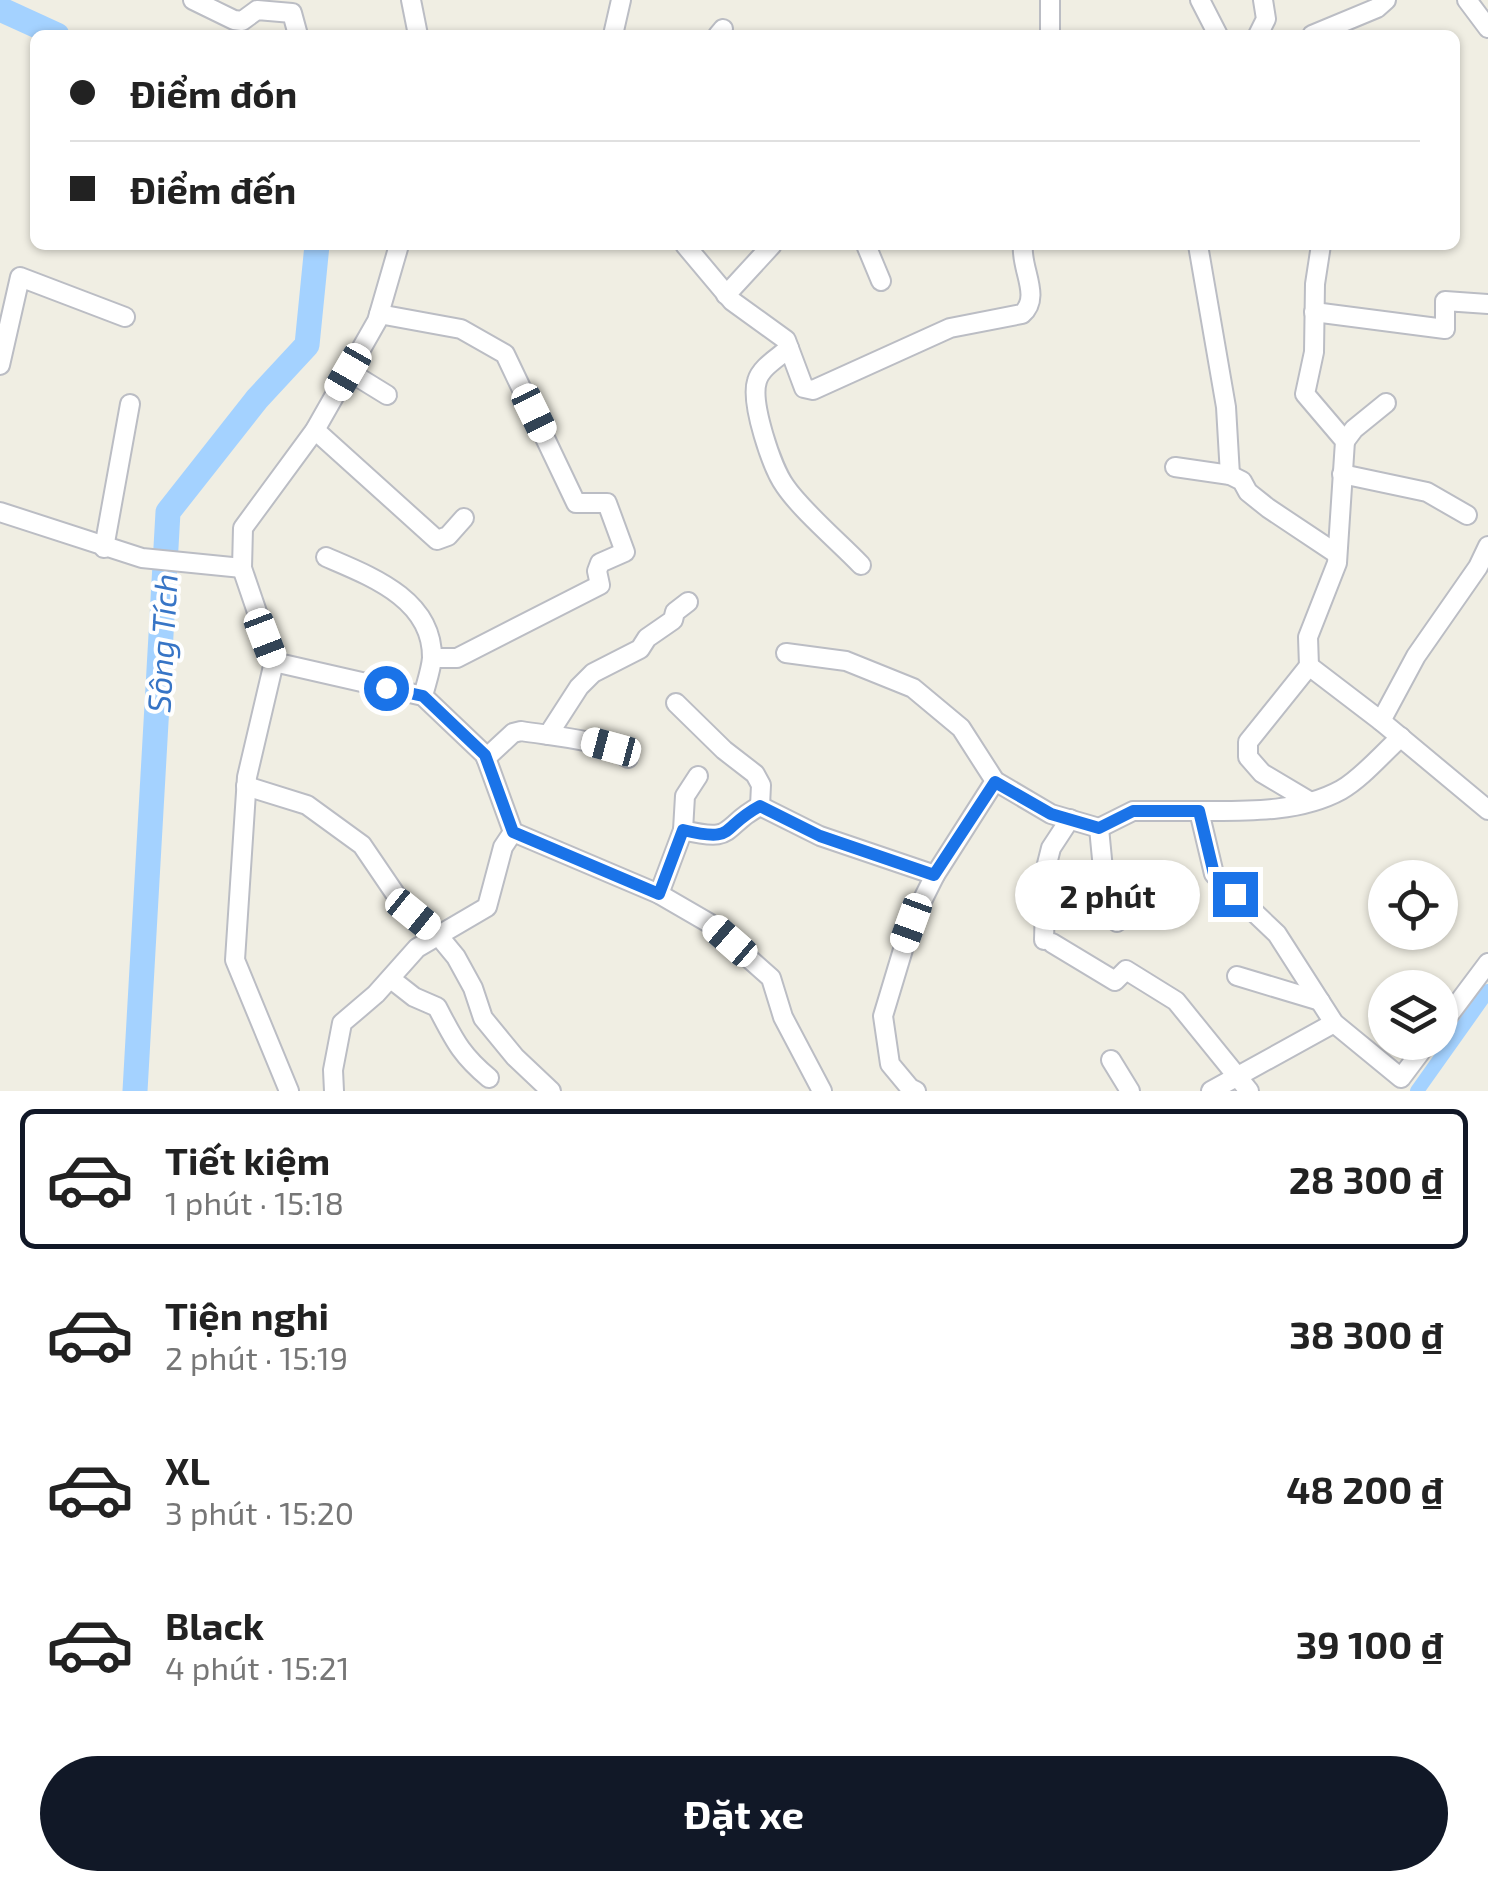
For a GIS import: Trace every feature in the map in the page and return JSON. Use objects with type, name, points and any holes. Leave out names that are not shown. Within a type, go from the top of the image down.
[{"type":"street","points":[[192,0],[234,20],[242,21],[257,10],[292,13],[297,30]]},
{"type":"street","points":[[411,0],[417,30]]},
{"type":"street","points":[[614,30],[621,0]]},
{"type":"street","points":[[1050,0],[1050,30]]},
{"type":"street","points":[[1200,0],[1215,30]]},
{"type":"street","points":[[1260,30],[1266,19],[1264,0]]},
{"type":"street","points":[[1324,30],[1377,8],[1386,0]]},
{"type":"street","points":[[1467,0],[1488,28]]},
{"type":"street","points":[[289,1091],[235,960],[246,786],[274,662],[236,567],[243,528],[315,430],[379,314],[398,250]]},
{"type":"street","points":[[690,250],[726,295],[750,316],[779,333],[804,388],[813,390],[966,323],[1022,314],[1032,300],[1022,250]]},
{"type":"street","points":[[726,295],[767,250]]},
{"type":"street","points":[[868,250],[881,281]]},
{"type":"street","points":[[1199,250],[1224,388],[1230,475]]},
{"type":"street","points":[[1320,250],[1314,352],[1305,394],[1346,441]]},
{"type":"street","points":[[0,366],[20,277],[125,316]]},
{"type":"street","points":[[1314,312],[1445,329],[1445,302],[1488,304]]},
{"type":"street","points":[[379,314],[461,329],[505,354],[576,502],[607,503],[624,552],[600,564],[600,585],[457,658],[432,658]]},
{"type":"street","points":[[789,348],[757,378],[755,397],[768,447],[784,486],[862,564]]},
{"type":"street","points":[[348,372],[387,395]]},
{"type":"street","points":[[1309,801],[1262,773],[1248,757],[1248,742],[1308,666],[1308,638],[1332,578],[1337,554],[1346,441],[1386,403]]},
{"type":"street","points":[[104,548],[130,404]]},
{"type":"street","points":[[315,430],[436,540],[448,536],[464,518]]},
{"type":"street","points":[[1175,467],[1230,475],[1283,518],[1337,554]]},
{"type":"street","points":[[1342,474],[1427,492],[1467,515]]},
{"type":"street","points":[[0,512],[142,558],[236,567]]},
{"type":"street","points":[[1381,720],[1416,656],[1478,567],[1488,546]]},
{"type":"street","points":[[326,557],[374,578],[406,599],[427,630],[432,658],[423,696]]},
{"type":"street","points":[[548,735],[579,687],[593,673],[640,649],[646,638],[673,620],[688,602]]},
{"type":"street","points":[[786,653],[846,661],[913,688],[961,728],[995,782],[1051,814],[1099,828],[1133,811],[1259,811],[1309,801],[1341,790],[1401,737]]},
{"type":"street","points":[[274,662],[423,696],[486,758],[513,832],[659,894],[709,923],[772,978],[783,1017],[822,1091]]},
{"type":"street","points":[[1308,666],[1381,720],[1488,810]]},
{"type":"street","points":[[676,703],[754,774],[761,785],[760,806]]},
{"type":"street","points":[[486,758],[512,733],[548,735],[611,747],[628,758]]},
{"type":"street","points":[[659,894],[683,830],[685,796],[698,776]]},
{"type":"street","points":[[916,1091],[890,1064],[883,1016],[894,988],[900,953],[934,875],[995,782]]},
{"type":"street","points":[[246,786],[307,805],[362,845],[396,895],[456,957],[474,988],[484,1018],[515,1057],[551,1091]]},
{"type":"street","points":[[760,806],[820,836],[934,875]]},
{"type":"street","points":[[683,830],[726,835],[760,806]]},
{"type":"street","points":[[1199,811],[1214,874],[1276,934],[1334,1023],[1409,1084],[1420,1060]]},
{"type":"street","points":[[1070,820],[1051,848],[1046,868],[1048,942],[1115,981],[1126,970],[1176,1001],[1244,1083]]},
{"type":"street","points":[[1099,828],[1105,890],[1117,922]]},
{"type":"street","points":[[334,1091],[333,1070],[342,1023],[391,979],[417,948],[488,908],[503,848],[513,832]]},
{"type":"street","points":[[1458,1003],[1488,963]]},
{"type":"street","points":[[1236,976],[1320,1001]]},
{"type":"street","points":[[391,979],[414,997],[437,1007],[454,1043],[489,1078]]},
{"type":"street","points":[[1211,1091],[1244,1083],[1334,1023]]},
{"type":"street","points":[[1111,1060],[1130,1091]]},
{"type":"waterway","name":"Sông Tích","points":[[0,9],[46,30]]},
{"type":"waterway","name":"Sông Tích","points":[[135,1091],[168,512],[257,399],[307,345],[316,250]]},
{"type":"waterway","points":[[1417,1091],[1488,991]]},
{"type":"route","points":[[386,688],[423,696],[485,755],[513,832],[659,894],[683,830],[726,835],[760,806],[820,836],[934,875],[995,782],[1051,814],[1099,828],[1133,811],[1199,811],[1214,874],[1235,894]]}]
